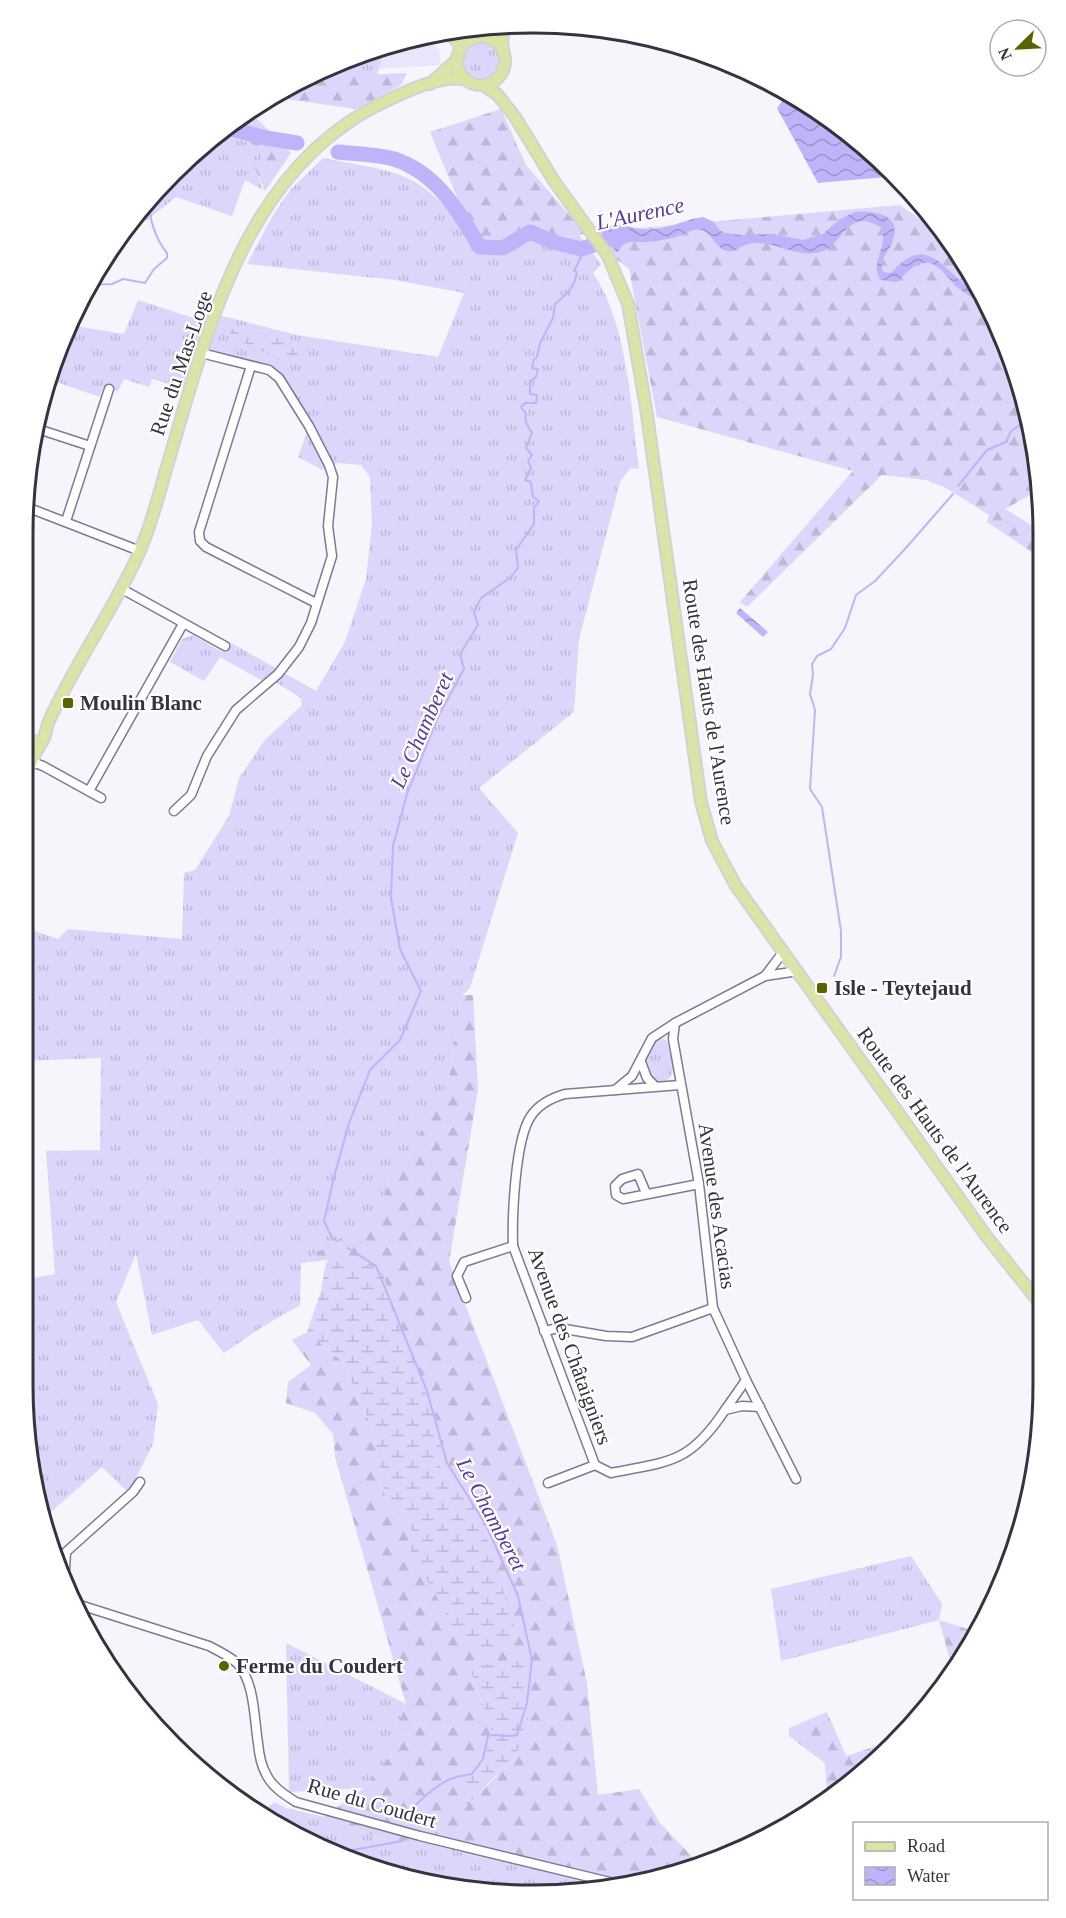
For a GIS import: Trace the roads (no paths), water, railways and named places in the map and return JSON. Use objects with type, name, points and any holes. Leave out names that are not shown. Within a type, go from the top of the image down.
[{"type":"main road","points":[[503,34],[505,63],[501,75],[501,86],[514,117]]},
{"type":"main road","points":[[459,54],[470,40],[485,35]]},
{"type":"main road","points":[[477,36],[492,40],[503,51]]},
{"type":"main road","points":[[455,39],[459,54],[459,70],[466,79],[483,85],[496,94],[514,117]]},
{"type":"main road","name":"Rue du Mas-Loge","points":[[429,84],[459,54]]},
{"type":"main road","points":[[483,85],[501,75]]},
{"type":"main road","name":"Rue du Mas-Loge","points":[[33,749],[122,589],[140,551],[201,352],[243,247],[267,206],[298,165],[326,139],[355,117],[429,84],[458,78],[466,79]]},
{"type":"main road","name":"Route des Hauts de l'Aurence","points":[[514,117],[554,181],[608,256],[620,281],[633,324],[701,802],[706,823],[719,856],[736,886],[987,1237],[1033,1295]]},
{"type":"street","points":[[174,811],[191,795],[207,756],[236,710],[278,674],[299,647],[310,623],[332,556],[328,526],[333,477],[309,426],[279,378],[269,370],[201,352]]},
{"type":"street","points":[[251,366],[199,532],[200,541],[207,548],[316,603]]},
{"type":"street","points":[[66,521],[109,389]]},
{"type":"street","points":[[44,431],[90,446]]},
{"type":"street","points":[[34,509],[140,551]]},
{"type":"street","points":[[122,589],[225,646]]},
{"type":"street","points":[[89,791],[183,624]]},
{"type":"street","points":[[33,761],[101,798]]},
{"type":"street","points":[[765,976],[784,951]]},
{"type":"street","points":[[615,1090],[632,1076],[652,1038],[675,1023],[765,976],[798,971]]},
{"type":"street","name":"Avenue des Acacias","points":[[675,1023],[673,1039],[699,1184],[713,1308],[796,1479]]},
{"type":"street","points":[[640,1062],[646,1078],[655,1086]]},
{"type":"street","name":"Avenue des Châtaigniers","points":[[595,1465],[513,1246],[512,1223],[522,1135],[531,1116],[542,1104],[555,1097],[680,1085]]},
{"type":"street","points":[[646,1193],[699,1184]]},
{"type":"street","points":[[466,1298],[457,1276],[464,1262],[513,1246]]},
{"type":"street","points":[[544,1331],[559,1328],[606,1336],[632,1337],[713,1308]]},
{"type":"street","points":[[548,1483],[595,1465],[611,1473],[681,1456],[693,1449],[711,1431],[746,1380]]},
{"type":"street","points":[[725,1410],[742,1406],[760,1407]]},
{"type":"street","points":[[66,1562],[66,1552],[133,1492],[140,1482]]},
{"type":"street","name":"Rue du Coudert","points":[[85,1607],[209,1646],[238,1664],[250,1690],[261,1761],[266,1775],[282,1793],[296,1802],[420,1836],[602,1880]]},
{"type":"water","points":[[783,100],[811,117],[885,177],[818,183],[777,108]]},
{"type":"water","points":[[855,212],[880,214],[886,217],[892,221],[894,235],[882,261],[883,272],[891,273],[912,256],[920,254],[928,256],[945,266],[968,287],[974,299],[929,263],[916,265],[897,282],[881,280],[877,268],[883,234],[881,227],[866,221],[851,225],[826,250],[812,253],[796,252],[757,243],[726,251],[706,232],[699,229],[662,240],[628,242],[617,253],[602,233],[604,228],[613,224],[649,229],[703,217],[714,222],[719,230],[725,233],[773,234],[803,240],[823,234],[840,219]]},
{"type":"water","points":[[740,608],[768,632],[763,637],[736,613]]},
{"type":"waterway","name":"L'Aurence","points":[[237,130],[297,143]]},
{"type":"waterway","name":"L'Aurence","points":[[338,152],[374,155],[409,165],[445,195],[480,247],[503,248],[530,232],[553,242],[581,249],[624,235]]},
{"type":"waterway","points":[[99,285],[112,284],[123,279],[145,283],[154,269],[167,258],[167,253],[153,227],[150,212]]},
{"type":"waterway","name":"Le Chamberet","points":[[337,1241],[332,1238],[324,1221],[349,1123],[370,1070],[400,1040],[421,991],[400,949],[391,898],[393,846],[407,794],[438,717],[464,669],[460,654],[478,625],[474,612],[481,598],[511,577],[518,568],[516,550],[534,524],[534,508],[539,501],[533,497],[531,482],[525,480],[531,468],[528,461],[532,455],[526,448],[532,433],[526,422],[526,414],[521,407],[525,403],[536,403],[537,395],[530,394],[530,382],[536,377],[538,369],[532,368],[534,359],[537,357],[540,343],[553,318],[555,304],[574,282],[577,272],[574,271],[581,257],[581,249]]},
{"type":"waterway","points":[[958,486],[987,450],[1006,442],[1011,431],[1021,425]]},
{"type":"waterway","points":[[834,976],[841,957],[841,931],[822,807],[810,789],[815,710],[810,694],[812,664],[817,656],[831,649],[845,628],[856,595],[875,581],[953,494]]},
{"type":"waterway","name":"Le Chamberet","points":[[348,1248],[376,1266],[427,1391],[447,1463],[486,1525],[518,1596],[532,1660],[527,1703],[517,1735],[488,1736],[483,1759],[472,1774],[453,1778],[433,1790],[419,1801],[408,1820]]},
{"type":"waterway","name":"Le Chamberet","points":[[351,1850],[403,1841]]},
{"type":"place","name":"Moulin Blanc","points":[[68,703]]},
{"type":"place","name":"Isle - Teytejaud","points":[[822,988]]},
{"type":"place","name":"Ferme du Coudert","points":[[224,1666]]}]
